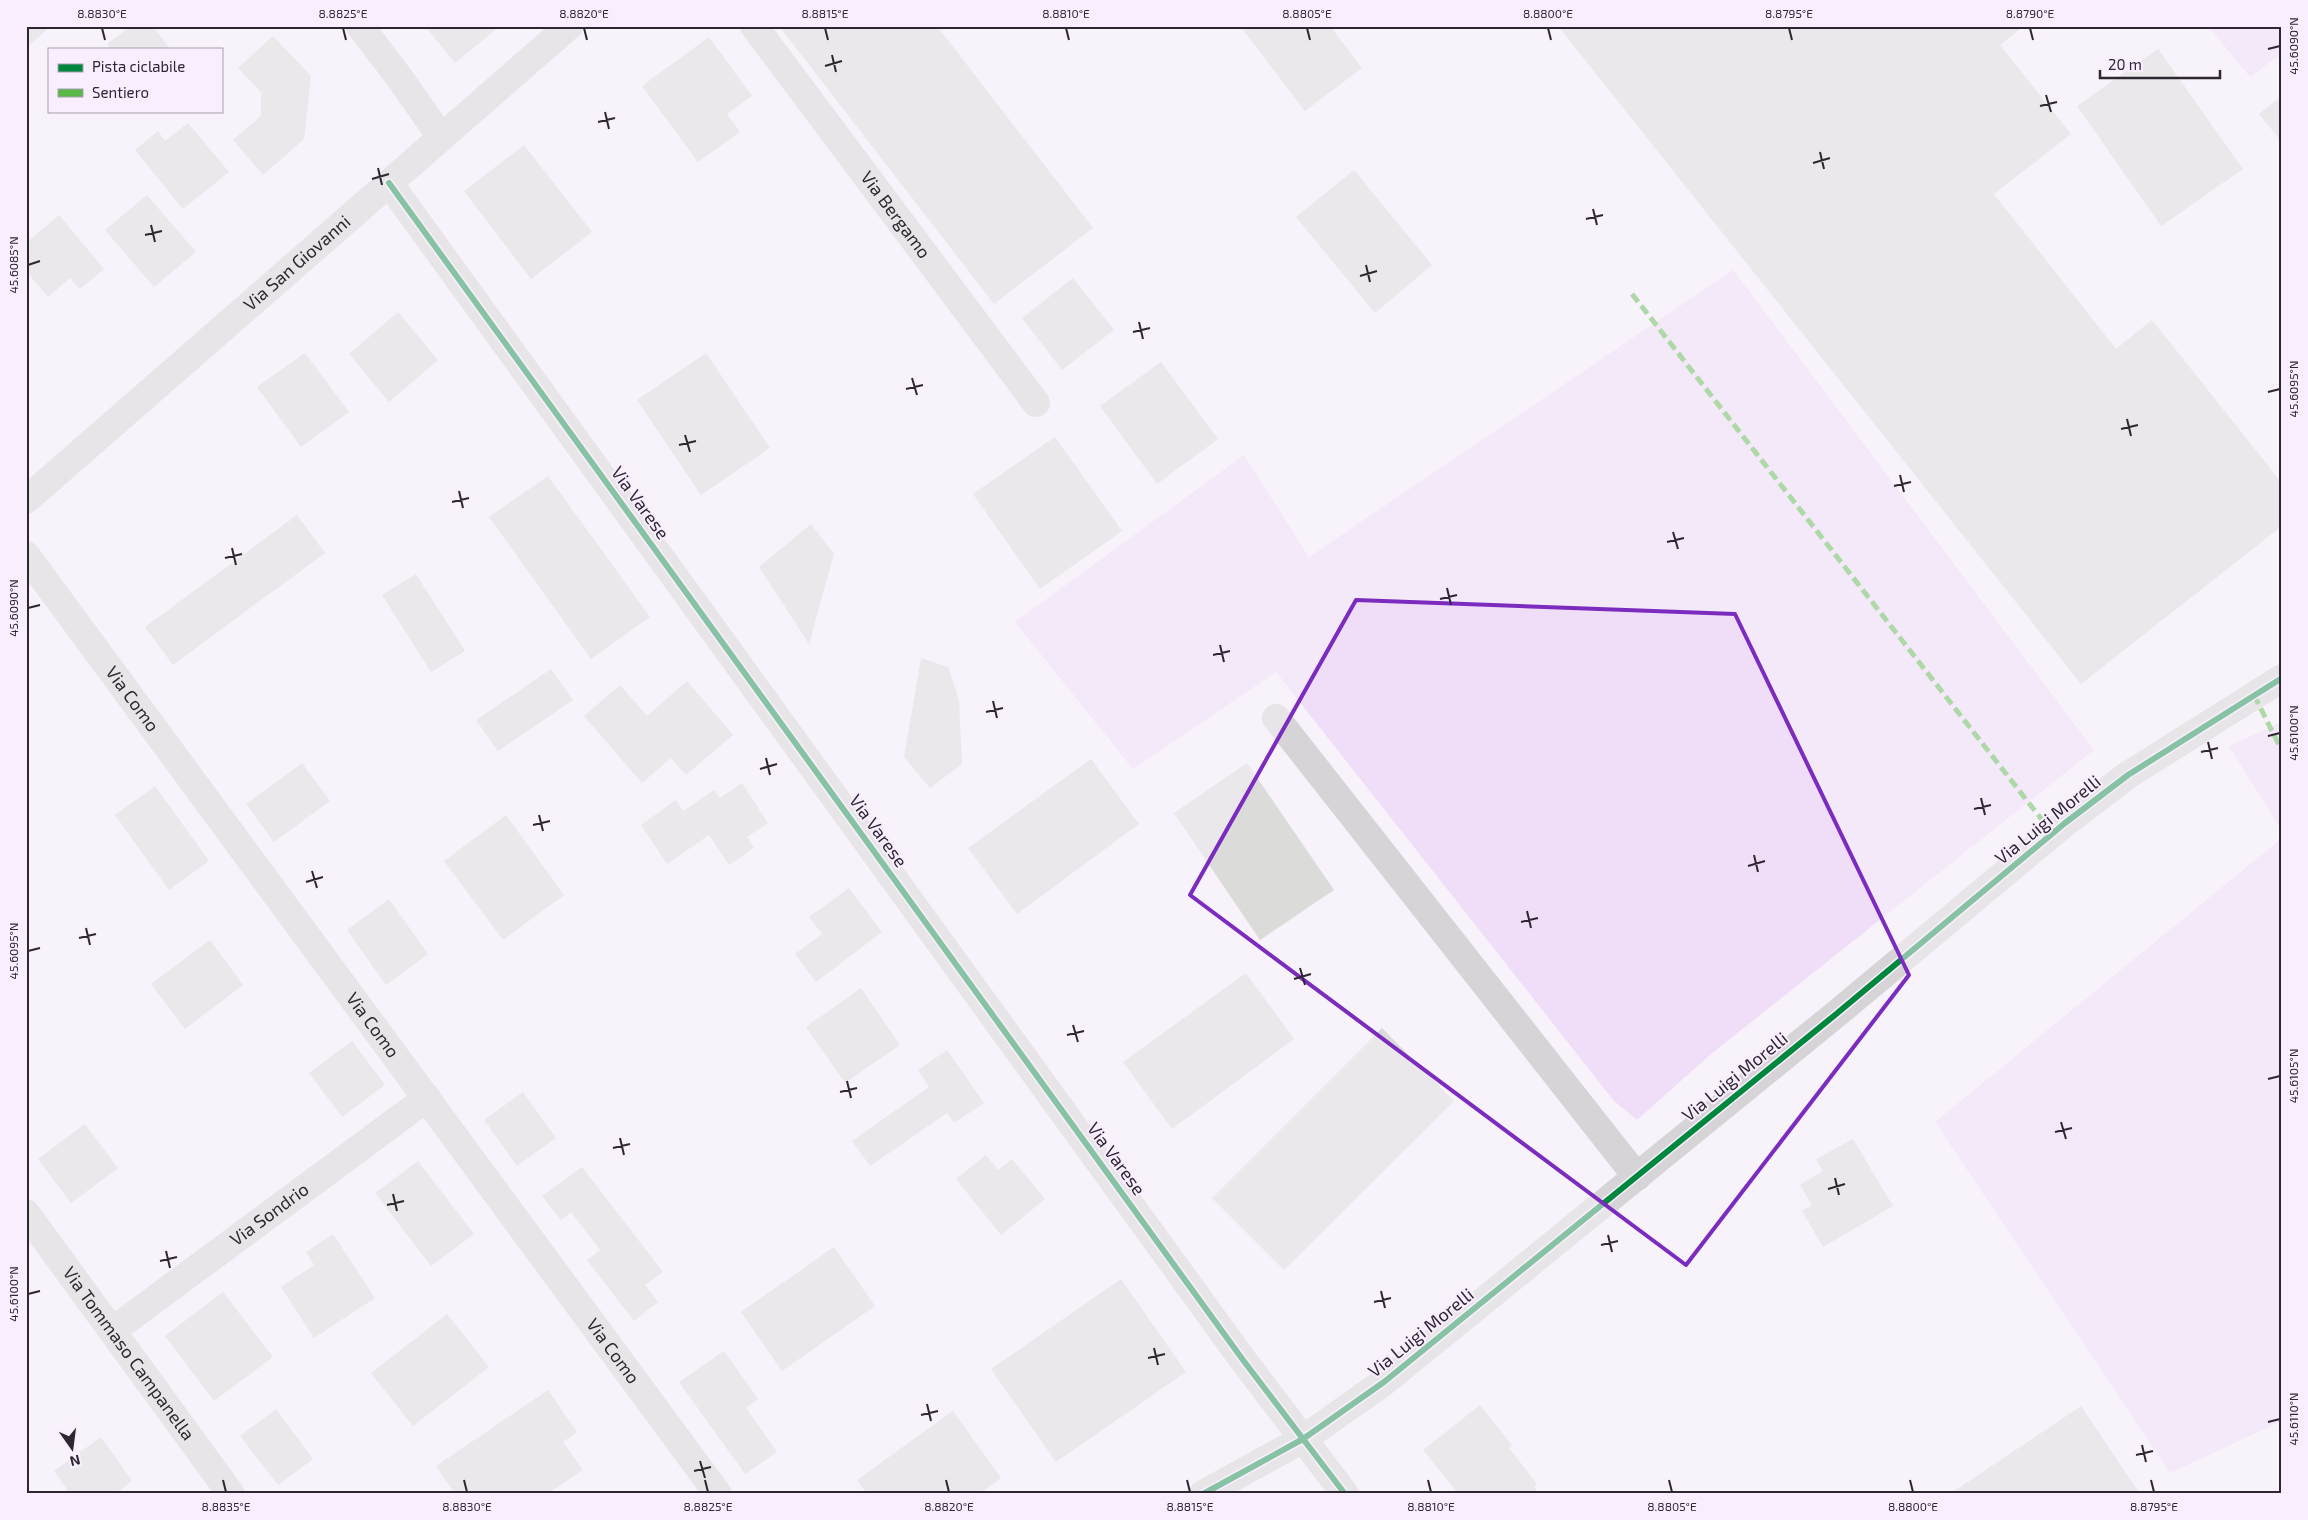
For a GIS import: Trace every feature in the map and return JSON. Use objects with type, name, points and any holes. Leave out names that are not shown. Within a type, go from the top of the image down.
[{"type":"street","points":[[360,26],[441,138]]},
{"type":"street","name":"Via San Giovanni","points":[[26,500],[569,26]]},
{"type":"street","name":"Via Bergamo","points":[[754,26],[1036,403]]},
{"type":"street","name":"Via Varese","points":[[389,183],[1243,1360],[1345,1494]]},
{"type":"street","name":"Via Como","points":[[26,555],[718,1494]]},
{"type":"street","name":"Via Luigi Morelli","points":[[1203,1494],[1303,1439],[1384,1382],[1835,1015],[2065,823],[2128,775],[2282,678]]},
{"type":"street","points":[[1276,718],[1637,1177]]},
{"type":"street","name":"Via Sondrio","points":[[112,1331],[427,1098]]},
{"type":"street","name":"Via Tommaso Campanella","points":[[26,1213],[231,1494]]},
{"type":"highlighted area","points":[[1356,600],[1735,614],[1909,975],[1686,1265],[1190,895]]},
{"type":"shaded area","points":[[2208,26],[2282,26],[2282,53],[2250,77]]},
{"type":"shaded area","points":[[1733,270],[2094,750],[1711,1054],[1637,1120],[1614,1101],[1276,672],[1133,769],[1015,622],[1244,455],[1309,557]]},
{"type":"shaded area","points":[[2282,722],[2282,831],[2229,746]]},
{"type":"shaded area","points":[[2282,838],[2282,1421],[2170,1473],[1935,1122]]},
{"type":"building","points":[[26,26],[51,26],[26,48]]},
{"type":"building","points":[[131,26],[153,26],[169,48],[110,48],[107,44]]},
{"type":"building","points":[[425,26],[500,26],[455,63]]},
{"type":"building","points":[[779,26],[937,26],[1093,228],[994,304]]},
{"type":"building","points":[[1240,26],[1330,26],[1362,68],[1305,111]]},
{"type":"building","points":[[1558,26],[2024,26],[2000,45],[2071,134],[1994,194],[2116,349],[2152,320],[2282,483],[2282,526],[2081,684]]},
{"type":"building","points":[[273,36],[311,76],[304,139],[263,175],[233,140],[261,116],[261,92],[238,68]]},
{"type":"building","points":[[709,37],[752,96],[727,114],[740,132],[698,162],[642,86]]},
{"type":"building","points":[[2158,49],[2243,169],[2161,226],[2077,106]]},
{"type":"building","points":[[2282,96],[2282,142],[2259,114]]},
{"type":"building","points":[[188,123],[229,172],[183,209],[135,150],[158,131],[165,141]]},
{"type":"building","points":[[524,145],[592,232],[531,279],[464,191]]},
{"type":"building","points":[[1354,170],[1432,265],[1375,313],[1296,217]]},
{"type":"building","points":[[147,195],[196,252],[154,287],[105,230]]},
{"type":"building","points":[[59,215],[104,269],[80,289],[70,278],[48,297],[26,271],[26,243]]},
{"type":"building","points":[[1073,278],[1114,330],[1062,370],[1022,318]]},
{"type":"building","points":[[398,312],[438,360],[389,402],[349,354]]},
{"type":"building","points":[[305,353],[349,412],[301,447],[257,387]]},
{"type":"building","points":[[706,353],[770,448],[701,495],[637,400]]},
{"type":"building","points":[[1161,362],[1218,439],[1157,484],[1100,406]]},
{"type":"building","points":[[1055,437],[1122,531],[1040,589],[973,494]]},
{"type":"building","points":[[548,476],[650,617],[591,659],[489,517]]},
{"type":"building","points":[[297,515],[325,553],[173,665],[145,627]]},
{"type":"building","points":[[811,524],[834,554],[809,644],[759,567]]},
{"type":"building","points":[[416,574],[465,651],[431,672],[382,595]]},
{"type":"building","points":[[921,658],[948,667],[959,700],[962,764],[930,788],[904,757]]},
{"type":"building","points":[[551,669],[573,700],[498,751],[476,720]]},
{"type":"building","points":[[687,681],[733,735],[686,775],[671,758],[642,783],[584,716],[620,685],[647,716]]},
{"type":"building","points":[[1091,759],[1139,824],[1017,914],[968,848]]},
{"type":"building","points":[[302,763],[330,801],[274,842],[246,804]]},
{"type":"building","points":[[1247,763],[1334,890],[1260,940],[1174,813]]},
{"type":"building","points":[[742,783],[768,823],[747,837],[754,848],[729,865],[709,835],[667,864],[641,825],[676,800],[683,811],[714,790],[720,798]]},
{"type":"building","points":[[155,786],[209,861],[169,890],[115,815]]},
{"type":"building","points":[[506,815],[564,895],[503,940],[444,861]]},
{"type":"building","points":[[849,888],[882,932],[816,982],[795,954],[822,934],[809,917]]},
{"type":"building","points":[[389,899],[428,954],[386,985],[347,930]]},
{"type":"building","points":[[210,940],[243,985],[185,1029],[151,984]]},
{"type":"building","points":[[1246,973],[1294,1039],[1172,1129],[1123,1062]]},
{"type":"building","points":[[861,988],[900,1045],[845,1083],[806,1027]]},
{"type":"building","points":[[1382,1028],[1454,1101],[1284,1270],[1212,1198]]},
{"type":"building","points":[[352,1041],[385,1085],[342,1117],[309,1073]]},
{"type":"building","points":[[947,1050],[984,1103],[954,1123],[947,1113],[870,1166],[852,1141],[929,1087],[918,1070]]},
{"type":"building","points":[[523,1092],[556,1138],[517,1166],[484,1120]]},
{"type":"building","points":[[85,1124],[118,1168],[71,1203],[38,1159]]},
{"type":"building","points":[[1853,1139],[1893,1206],[1823,1247],[1802,1211],[1812,1205],[1800,1185],[1823,1171],[1816,1159]]},
{"type":"building","points":[[986,1155],[998,1170],[1012,1159],[1045,1199],[1001,1235],[956,1179]]},
{"type":"building","points":[[418,1161],[474,1234],[431,1266],[375,1193]]},
{"type":"building","points":[[582,1167],[663,1272],[645,1285],[658,1302],[634,1321],[587,1260],[600,1250],[571,1212],[561,1220],[542,1196]]},
{"type":"building","points":[[333,1234],[375,1298],[314,1338],[281,1287],[314,1265],[306,1252]]},
{"type":"building","points":[[834,1247],[875,1306],[782,1371],[741,1312]]},
{"type":"building","points":[[1121,1279],[1186,1372],[1056,1462],[991,1369]]},
{"type":"building","points":[[223,1292],[273,1357],[214,1401],[165,1336]]},
{"type":"building","points":[[447,1314],[489,1367],[413,1426],[371,1373]]},
{"type":"building","points":[[724,1351],[758,1399],[746,1408],[777,1452],[745,1474],[679,1382]]},
{"type":"building","points":[[548,1390],[577,1432],[563,1442],[583,1470],[547,1494],[455,1494],[436,1466]]},
{"type":"building","points":[[1480,1405],[1512,1445],[1509,1448],[1537,1484],[1534,1487],[1539,1494],[1452,1494],[1456,1491],[1423,1450]]},
{"type":"building","points":[[2081,1406],[2140,1494],[1950,1494]]},
{"type":"building","points":[[276,1409],[313,1459],[278,1485],[240,1436]]},
{"type":"building","points":[[953,1411],[1001,1478],[979,1494],[867,1494],[857,1480]]},
{"type":"building","points":[[101,1437],[132,1481],[115,1494],[70,1494],[54,1471]]},
{"type":"marked path","points":[[1632,294],[2053,834]]},
{"type":"marked path","points":[[2254,695],[2282,751]]},
{"type":"cycle path","points":[[389,183],[1243,1360],[1345,1494]]},
{"type":"cycle path","points":[[1203,1494],[1303,1439],[1384,1382],[1835,1015],[2065,823],[2128,775],[2282,678]]}]
